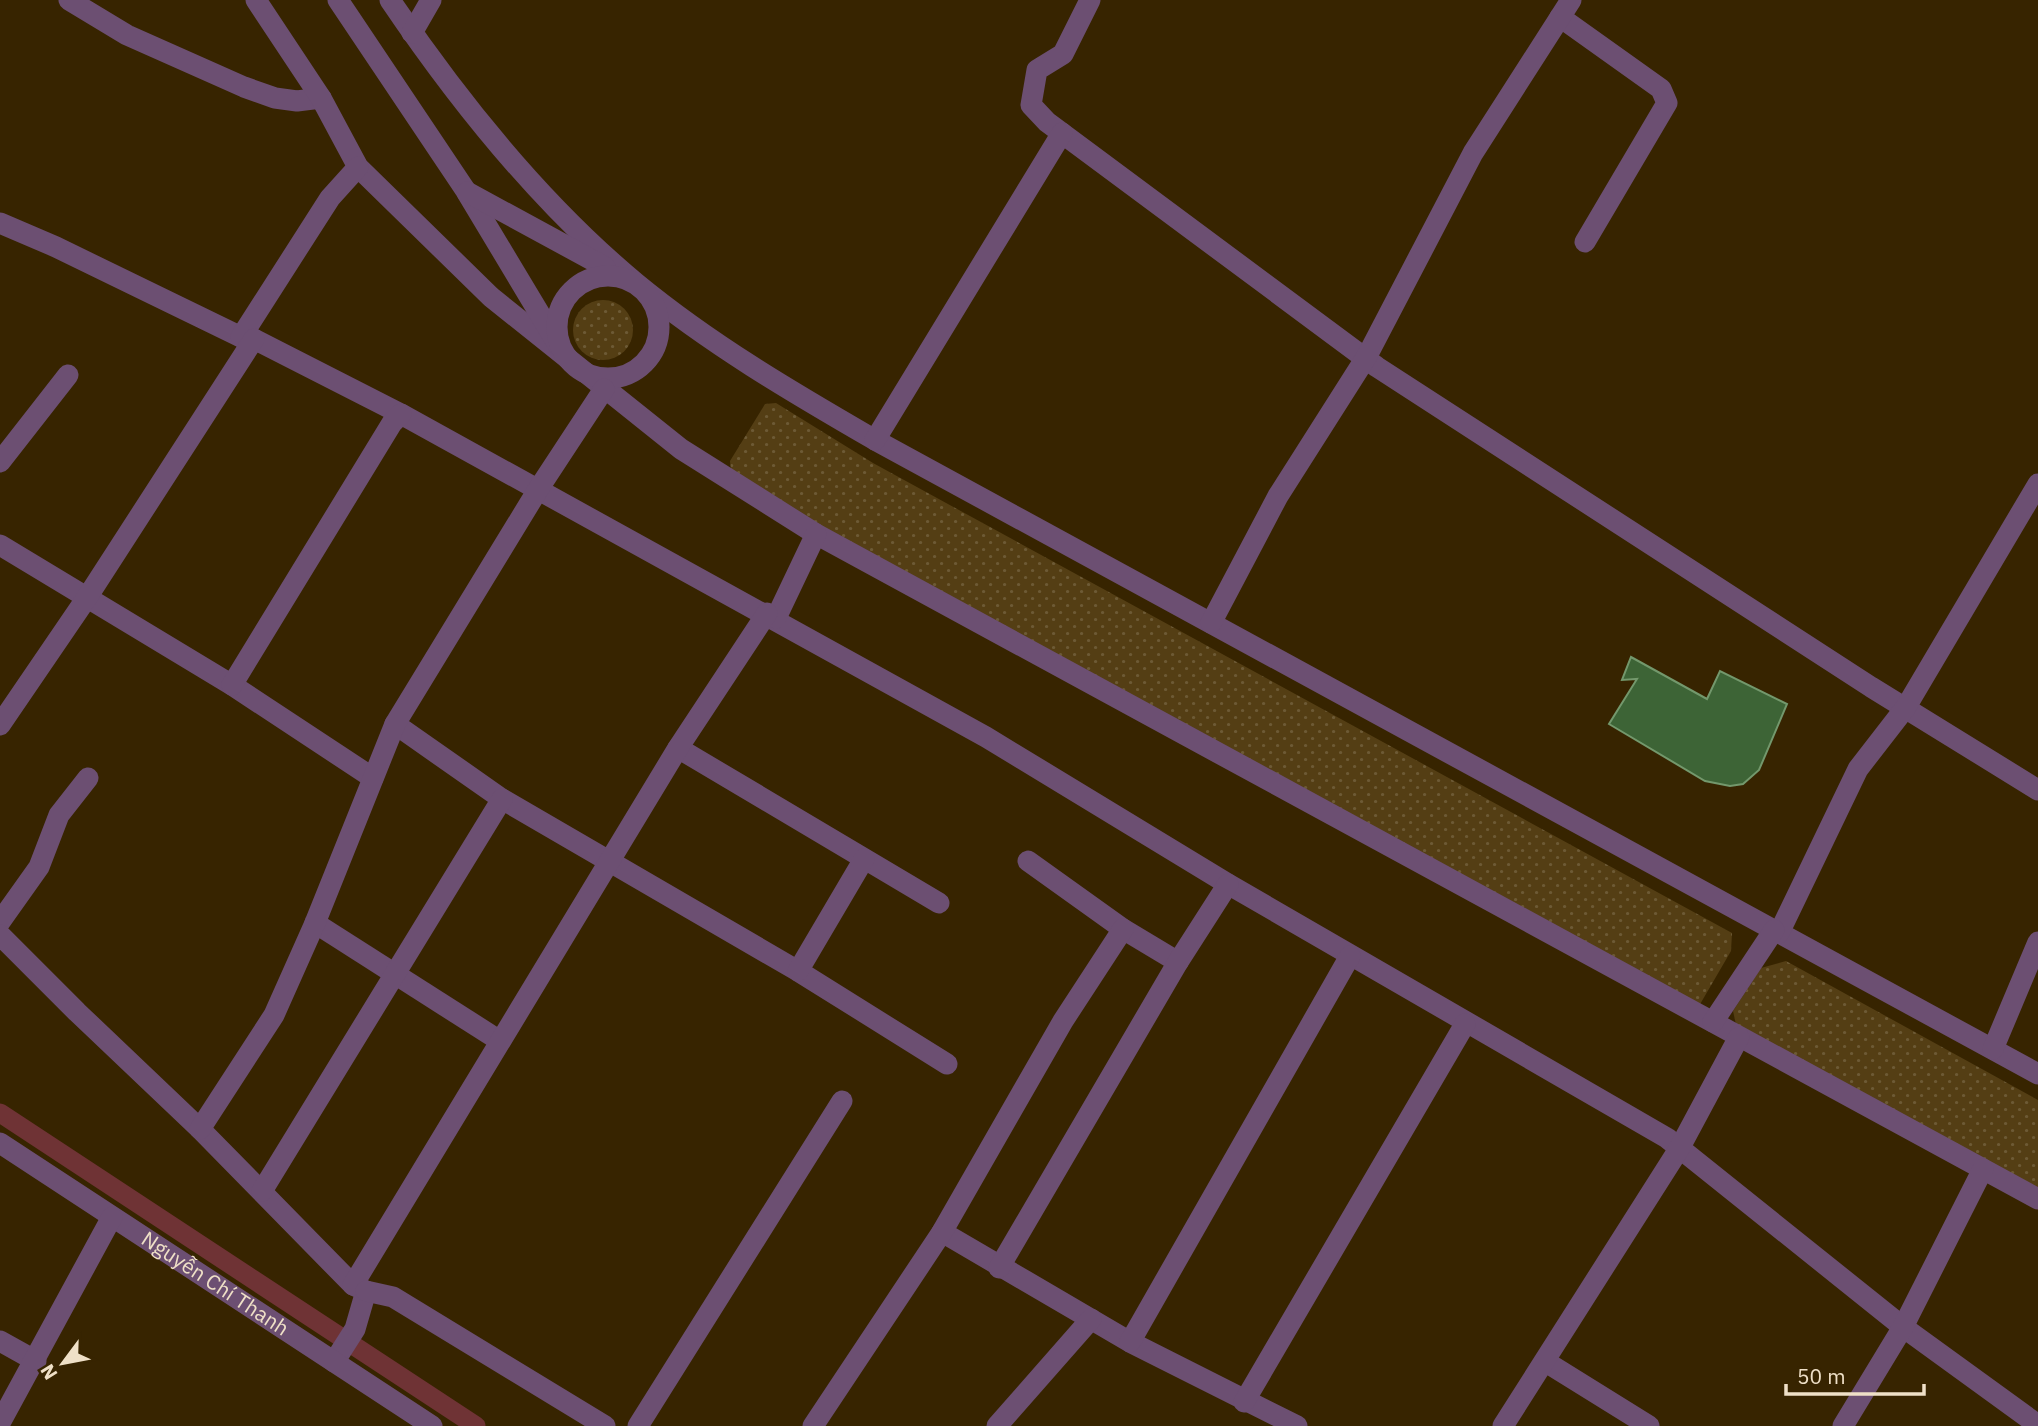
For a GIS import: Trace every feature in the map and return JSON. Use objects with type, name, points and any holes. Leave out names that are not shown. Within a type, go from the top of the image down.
[{"type":"street","points":[[69,0],[127,35],[244,86],[275,98],[297,101],[321,98]]},
{"type":"street","points":[[256,0],[321,98],[358,167],[491,297],[587,374],[612,378],[636,371],[648,359],[656,345],[658,320],[649,296],[589,242],[524,171],[461,98],[390,0]]},
{"type":"street","points":[[338,0],[466,191],[568,358],[681,449],[816,534],[2038,1199]]},
{"type":"street","points":[[412,33],[431,0]]},
{"type":"street","points":[[1090,0],[1063,54],[1037,70],[1031,105],[1062,133],[1366,359],[1871,687],[2036,784]]},
{"type":"street","points":[[1211,623],[1278,496],[1366,359],[1473,153],[1565,8],[1661,89],[1667,103],[1585,242]]},
{"type":"street","points":[[875,440],[1062,133]]},
{"type":"street","points":[[0,725],[88,596],[330,198],[358,167]]},
{"type":"street","points":[[466,191],[630,281],[742,362],[875,440],[2038,1074]]},
{"type":"street","points":[[0,223],[57,247],[401,414],[772,615],[986,737],[1465,1024],[1667,1138],[1903,1327],[2038,1425]]},
{"type":"street","points":[[568,358],[557,335],[557,318],[562,302],[573,288],[588,279],[605,275],[630,281]]},
{"type":"street","points":[[0,461],[68,375]]},
{"type":"street","points":[[200,1129],[274,1015],[315,923],[395,724],[539,488],[604,389]]},
{"type":"street","points":[[232,685],[392,423],[401,414]]},
{"type":"street","points":[[1713,1022],[1777,931],[1858,769],[1906,707],[2038,484]]},
{"type":"street","points":[[334,1362],[355,1329],[359,1288],[500,1041],[678,748],[772,615],[816,534]]},
{"type":"street","points":[[0,545],[232,685],[373,778]]},
{"type":"street","points":[[395,724],[502,799],[798,971],[947,1064]]},
{"type":"street","points":[[678,748],[939,903]]},
{"type":"street","points":[[0,922],[39,867],[59,815],[88,778]]},
{"type":"street","points":[[262,1191],[502,799]]},
{"type":"street","points":[[798,971],[864,859]]},
{"type":"street","points":[[1028,860],[1123,929],[1178,962]]},
{"type":"street","points":[[999,1268],[1178,962],[1228,884]]},
{"type":"street","points":[[315,923],[500,1041]]},
{"type":"street","points":[[813,1426],[942,1232],[1063,1021],[1123,929]]},
{"type":"street","points":[[0,934],[77,1013],[200,1129],[359,1288],[393,1297],[605,1426]]},
{"type":"street","points":[[1993,1049],[2038,942]]},
{"type":"street","points":[[1130,1342],[1350,956]]},
{"type":"street","points":[[1244,1402],[1465,1024]]},
{"type":"street","points":[[1503,1426],[1679,1149],[1739,1037]]},
{"type":"street","points":[[638,1426],[842,1101]]},
{"type":"street","name":"Nguyễn Chí Thanh","points":[[0,1143],[432,1426]]},
{"type":"street","points":[[1843,1426],[1903,1327],[1983,1169]]},
{"type":"street","points":[[0,1423],[112,1217]]},
{"type":"street","points":[[942,1232],[999,1268],[1130,1342],[1244,1402],[1297,1426]]},
{"type":"street","points":[[997,1426],[1091,1319]]},
{"type":"street","points":[[0,1341],[36,1361]]},
{"type":"street","points":[[1546,1362],[1649,1426]]},
{"type":"shaded area","points":[[603,300],[620,305],[628,313],[633,330],[628,347],[620,355],[603,360],[586,355],[578,347],[573,330],[578,313],[586,305]]},
{"type":"shaded area","points":[[776,403],[873,463],[1732,933],[1731,951],[1699,1006],[829,533],[731,470],[730,461],[765,404]]},
{"type":"shaded area","points":[[1786,961],[2038,1100],[2038,1193],[1737,1029],[1733,1011],[1761,968]]},
{"type":"building","points":[[1631,657],[1707,699],[1720,671],[1787,704],[1759,770],[1743,784],[1730,786],[1705,781],[1609,724],[1637,679],[1622,680]]},
{"type":"waterway","points":[[0,1113],[476,1426]]}]
